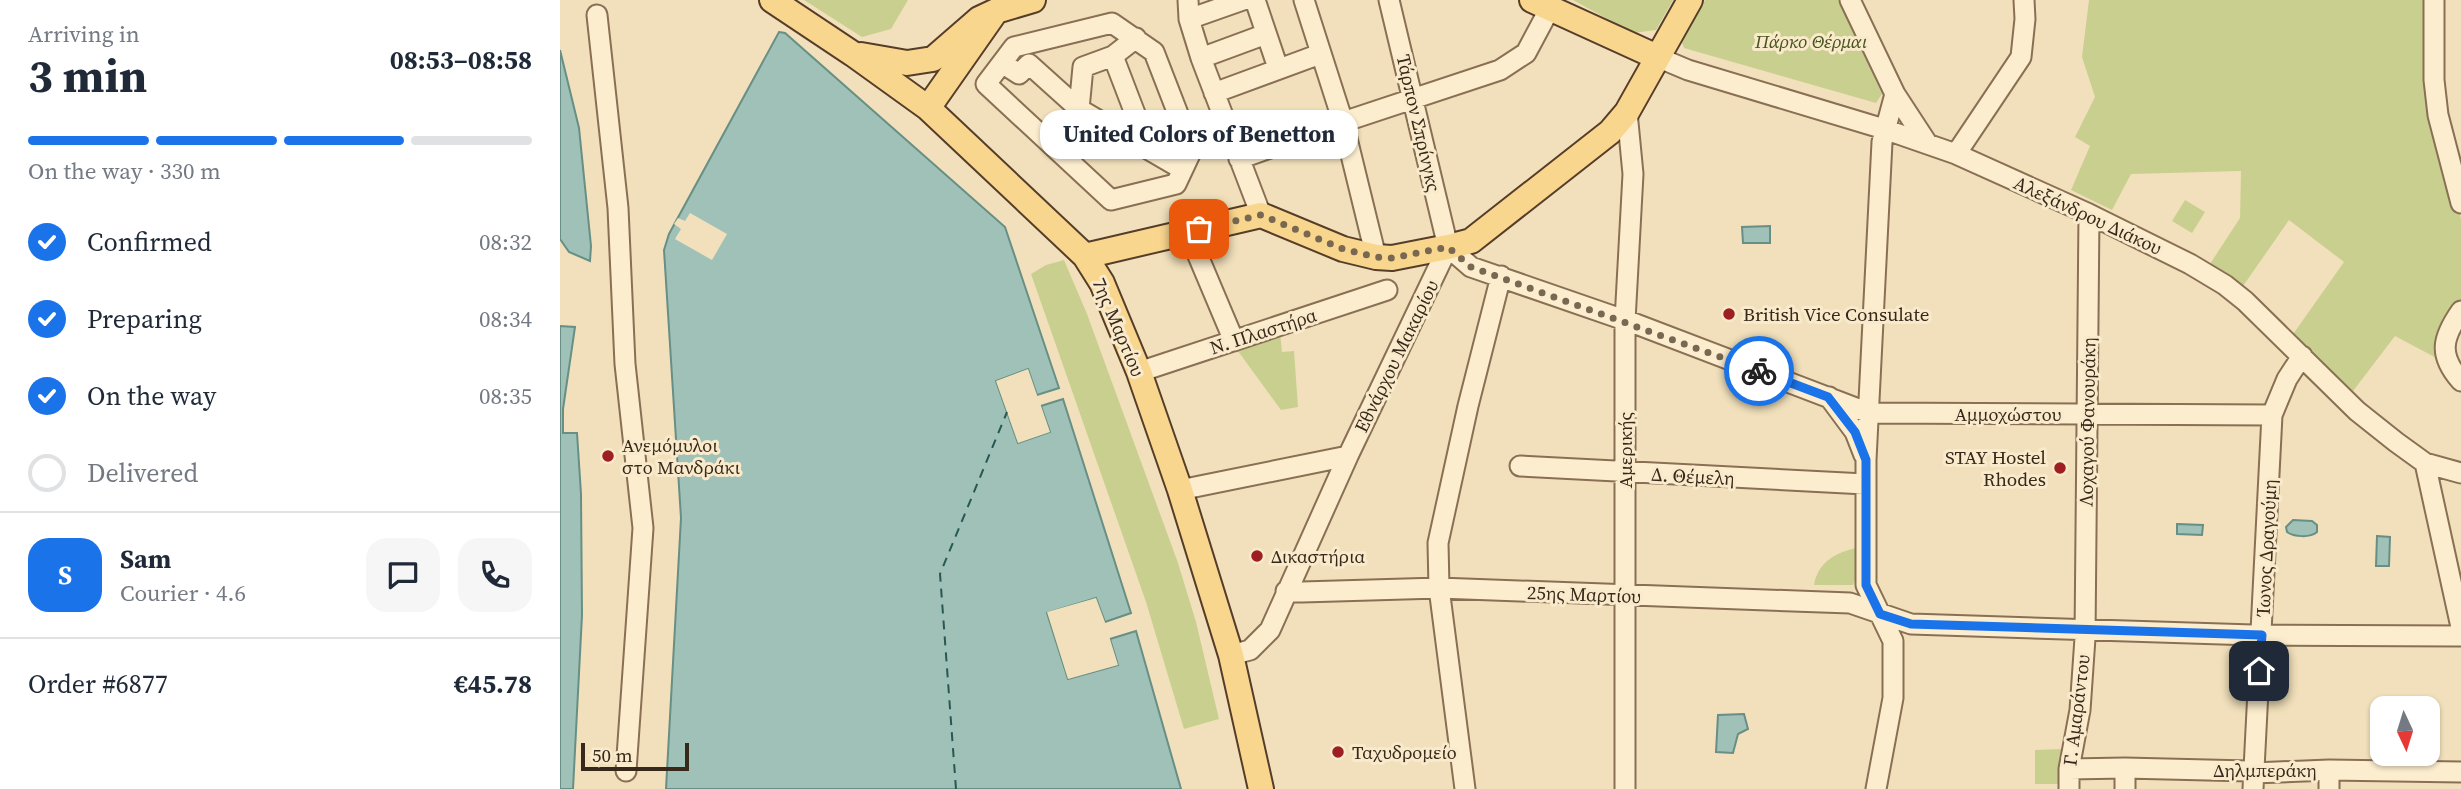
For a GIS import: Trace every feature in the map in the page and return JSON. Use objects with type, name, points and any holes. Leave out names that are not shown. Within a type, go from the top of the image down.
[{"type":"main road","name":"7ης Μαρτίου","points":[[772,0],[928,108],[1085,256],[1102,283],[1139,372],[1180,491],[1231,655],[1261,789]]},
{"type":"main road","points":[[853,54],[907,63],[933,60],[979,19],[1033,0]]},
{"type":"main road","points":[[1085,256],[1261,215],[1343,249],[1376,257],[1392,258],[1471,241],[1611,132],[1630,106],[1690,0]]},
{"type":"main road","points":[[1541,4],[1657,57]]},
{"type":"main road","points":[[928,108],[996,11]]},
{"type":"main road","points":[[1617,39],[1631,62],[1634,75],[1630,106]]},
{"type":"street","points":[[1243,0],[1189,10],[1201,58],[1261,215]]},
{"type":"street","points":[[1255,0],[1278,68]]},
{"type":"street","points":[[1304,0],[1343,122],[1376,257]]},
{"type":"street","name":"Τάρπον Σπρίνγκς","points":[[1390,0],[1448,247]]},
{"type":"street","points":[[1850,0],[1895,94],[1927,143]]},
{"type":"street","points":[[1956,154],[2021,57],[2024,0]]},
{"type":"street","points":[[2434,0],[2434,80],[2438,115],[2461,203]]},
{"type":"street","points":[[1239,159],[1500,70],[1526,53],[1541,4]]},
{"type":"street","points":[[597,15],[618,208],[625,364],[643,528],[626,771]]},
{"type":"street","points":[[1112,23],[1135,39],[1154,52],[1192,150],[1181,168],[1176,184],[1111,200],[1049,139],[986,84],[1005,65],[1014,47],[1112,23]]},
{"type":"street","points":[[1201,58],[1266,34]]},
{"type":"street","points":[[1049,139],[1079,109],[1083,67],[1114,56],[1135,39]]},
{"type":"street","points":[[1214,93],[1320,54]]},
{"type":"street","points":[[1114,56],[1149,150]]},
{"type":"street","name":"Αλεξάνδρου Διάκου","points":[[1657,57],[1688,70],[1884,129],[1956,154],[2089,214],[2190,264],[2225,285],[2357,411],[2396,442],[2426,463],[2461,473]]},
{"type":"street","points":[[1005,65],[1019,74],[1028,64],[1079,109],[1181,168]]},
{"type":"street","points":[[1876,789],[1886,748],[1893,698],[1893,641],[1866,585],[1865,484],[1884,129],[1895,94]]},
{"type":"street","name":"Αμερικής","points":[[1625,789],[1625,321],[1633,174],[1630,106]]},
{"type":"street","name":"Λοχαγού Φανουράκη","points":[[2084,631],[2089,214]]},
{"type":"street","points":[[1188,232],[1234,341]]},
{"type":"street","points":[[1448,247],[1471,267],[1625,321],[1869,413]]},
{"type":"street","name":"Εθνάρχου Μακαρίου","points":[[1231,655],[1250,650],[1270,630],[1348,456],[1448,247]]},
{"type":"street","points":[[1465,789],[1439,588],[1438,544],[1468,406],[1501,276]]},
{"type":"street","name":"Ν. Πλαστήρα","points":[[1139,372],[1387,290]]},
{"type":"street","points":[[2461,311],[2445,339],[2446,359],[2461,381]]},
{"type":"street","name":"Ίωνος Δραγούμη","points":[[2253,781],[2272,415],[2287,379],[2302,356]]},
{"type":"street","points":[[1828,397],[1855,432],[1866,460]]},
{"type":"street","name":"Αμμοχώστου","points":[[1869,413],[2272,415]]},
{"type":"street","points":[[1180,491],[1348,456]]},
{"type":"street","points":[[2426,463],[2461,627]]},
{"type":"street","name":"Δ. Θέμελη","points":[[1520,466],[1865,484]]},
{"type":"street","name":"25ης Μαρτίου","points":[[1286,591],[1439,588],[1850,603],[1911,624],[2262,635],[2461,636]]},
{"type":"street","name":"Γ. Αμαράντου","points":[[2068,789],[2080,710],[2084,631]]},
{"type":"street","points":[[2125,768],[2125,789]]},
{"type":"street","name":"Δηλμπεράκη","points":[[2069,769],[2249,771],[2253,781],[2329,780],[2461,772]]},
{"type":"green space","points":[[804,0],[908,0],[891,29],[862,37]]},
{"type":"green space","points":[[1573,0],[1673,0],[1656,30],[1633,33]]},
{"type":"green space","name":"Πάρκο Θέρμαι","points":[[1705,0],[1838,0],[1882,94],[1876,103],[1684,48],[1681,40]]},
{"type":"green space","points":[[2089,0],[2430,0],[2430,102],[2461,219],[2461,306],[2442,361],[2395,336],[2350,395],[2291,337],[2344,262],[2289,220],[2241,289],[2208,267],[2240,218],[2241,171],[2131,174],[2112,210],[2071,190],[2090,146],[2075,137],[2095,97],[2082,57]]},
{"type":"green space","points":[[2185,200],[2205,212],[2192,233],[2172,221]]},
{"type":"green space","points":[[1064,260],[1087,314],[1178,563],[1196,622],[1219,719],[1184,729],[1146,602],[1031,274],[1046,265]]},
{"type":"green space","points":[[1280,332],[1282,352],[1294,351],[1298,407],[1281,410],[1235,347]]},
{"type":"green space","points":[[1857,548],[1856,578],[1853,585],[1814,585],[1819,570],[1829,559]]},
{"type":"green space","points":[[2062,749],[2063,784],[2035,784],[2035,750]]},
{"type":"water","points":[[779,32],[785,33],[1005,227],[1059,388],[1037,395],[1028,369],[996,381],[1018,443],[1050,432],[1041,406],[1063,399],[1131,613],[1105,622],[1096,598],[1047,613],[1068,679],[1118,665],[1110,639],[1136,631],[1181,789],[666,789],[681,518],[664,250],[669,234]]},
{"type":"water","points":[[560,50],[579,128],[591,246],[590,261],[569,252],[560,239]]},
{"type":"water","points":[[1770,226],[1770,243],[1743,243],[1742,227]]},
{"type":"water","points":[[560,326],[575,327],[563,409],[563,433],[577,433],[581,494],[582,615],[573,789],[560,789]]},
{"type":"water","points":[[2293,520],[2312,521],[2317,525],[2317,532],[2306,536],[2290,534],[2286,527]]},
{"type":"water","points":[[2177,524],[2203,525],[2202,535],[2177,534]]},
{"type":"water","points":[[2377,536],[2390,537],[2389,566],[2376,566]]},
{"type":"water","points":[[1744,714],[1748,729],[1738,734],[1733,753],[1716,752],[1718,715]]},
{"type":"pier","points":[[690,213],[727,234],[712,260],[675,239],[681,229],[674,224],[678,218],[685,221]]},
{"type":"pier","points":[[1028,369],[1038,398],[1034,396],[1026,374],[1000,383],[1020,439],[1046,430],[1038,407],[1040,403],[1050,432],[1018,443],[996,381]]},
{"type":"pier","points":[[1096,598],[1106,625],[1102,623],[1094,602],[1051,615],[1071,675],[1114,663],[1107,640],[1109,636],[1118,665],[1068,679],[1047,612]]},
{"type":"ferry route","points":[[956,789],[940,574],[1007,412]]},
{"type":"way so far","points":[[1199,229],[1261,215],[1343,249],[1376,257],[1392,258],[1448,247],[1471,267],[1636,324],[1759,371]]},
{"type":"place","name":"United Colors of Benetton","points":[[1199,229]]},
{"type":"place","name":"British Vice Consulate","points":[[1729,314]]},
{"type":"place","name":"Ανεμόμυλοι στο Μανδράκι","points":[[608,456]]},
{"type":"place","name":"STAY Hostel Rhodes","points":[[2060,468]]},
{"type":"place","name":"Δικαστήρια","points":[[1257,556]]},
{"type":"place","name":"Ταχυδρομείο","points":[[1338,752]]},
{"type":"route","points":[[1759,371],[1828,397],[1855,432],[1866,460],[1866,585],[1880,614],[1911,624],[2262,635],[2259,671]]}]
